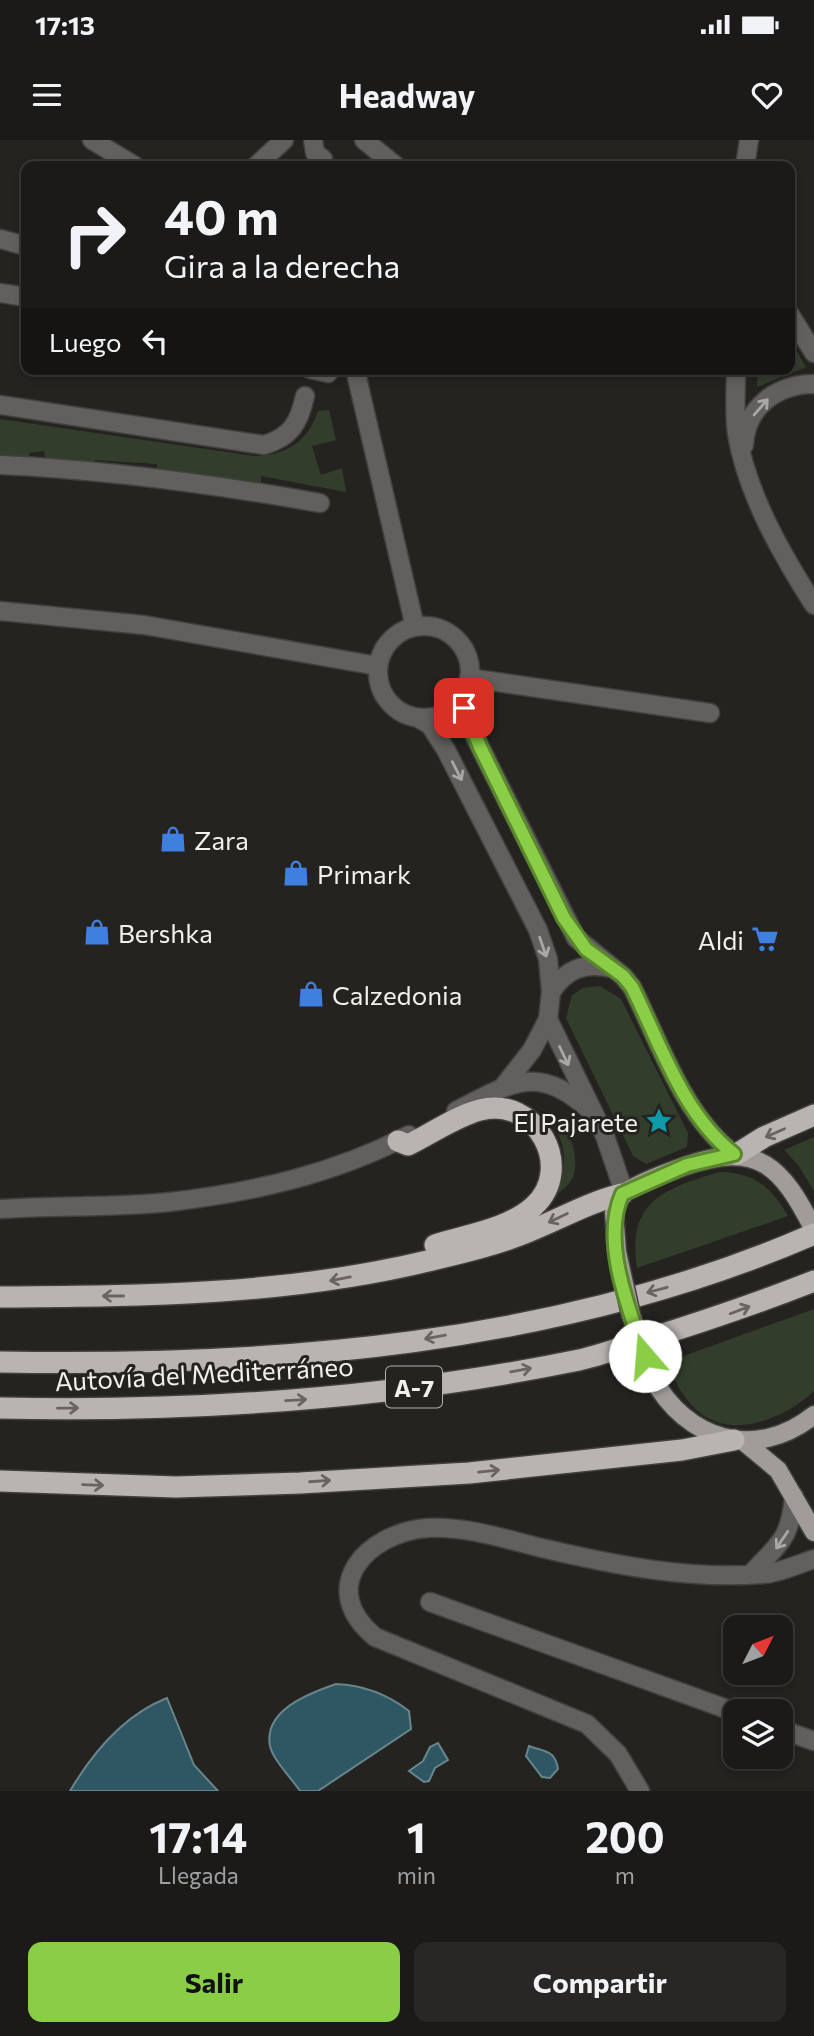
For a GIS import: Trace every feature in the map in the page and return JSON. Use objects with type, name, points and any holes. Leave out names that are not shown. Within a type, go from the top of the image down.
[{"type":"highway","points":[[373,1273],[431,1246],[519,1216],[534,1205],[545,1190],[551,1172],[551,1154],[538,1129],[516,1112],[498,1108],[480,1110],[408,1145],[398,1141]]},
{"type":"highway","points":[[736,1154],[764,1137],[814,1115]]},
{"type":"highway","points":[[0,1297],[165,1296],[316,1284],[373,1273],[509,1239],[590,1202],[623,1193]]},
{"type":"highway","name":"Autovía del Mediterráneo","points":[[0,1362],[108,1364],[261,1358],[404,1343],[590,1308],[683,1283],[814,1232]]},
{"type":"highway","name":"Autovía del Mediterráneo","points":[[0,1408],[175,1406],[304,1400],[433,1385],[581,1360],[726,1315],[814,1281]]},
{"type":"highway","points":[[0,1481],[176,1487],[300,1483],[469,1473],[682,1450],[738,1440]]},
{"type":"main road","points":[[814,1232],[794,1192],[772,1168],[736,1154],[704,1159],[623,1193],[614,1212],[617,1252],[631,1315],[652,1377],[675,1411],[702,1430],[738,1440],[767,1439],[799,1427],[814,1415]]},
{"type":"main road","points":[[738,1440],[778,1470],[814,1532]]},
{"type":"street","points":[[92,140],[127,161]]},
{"type":"street","points":[[261,161],[284,140]]},
{"type":"street","points":[[364,140],[390,161]]},
{"type":"street","points":[[747,161],[749,140]]},
{"type":"street","points":[[0,239],[21,245]]},
{"type":"street","points":[[0,293],[21,296]]},
{"type":"street","points":[[795,323],[814,353]]},
{"type":"street","points":[[356,375],[415,627]]},
{"type":"street","points":[[736,375],[737,433],[745,463],[758,499],[792,571],[814,605]]},
{"type":"street","points":[[745,463],[744,442],[749,421],[761,404],[778,391],[797,384],[814,384]]},
{"type":"street","points":[[0,405],[264,445],[279,440],[292,431],[300,418],[305,397]]},
{"type":"street","points":[[0,465],[102,470],[320,503]]},
{"type":"street","points":[[0,611],[144,625],[378,666]]},
{"type":"street","points":[[503,1087],[532,1050],[548,1019],[551,992],[548,959],[537,930],[446,750],[430,725],[398,709],[383,694],[378,666],[390,640],[415,627],[443,630],[455,638],[464,650],[467,685],[464,708],[475,737],[564,918],[586,949],[623,976],[632,987],[692,1108],[719,1142],[736,1154]]},
{"type":"street","points":[[467,685],[710,713]]},
{"type":"street","points":[[418,718],[446,712],[467,685]]},
{"type":"street","points":[[551,992],[570,971],[583,965],[611,968]]},
{"type":"street","points":[[548,1019],[617,1167],[623,1193]]},
{"type":"street","points":[[0,1209],[168,1202],[270,1187],[371,1154],[503,1087],[537,1080],[554,1084],[576,1097],[593,1113]]},
{"type":"street","points":[[751,1574],[792,1525],[794,1496]]},
{"type":"street","points":[[639,1791],[618,1755],[587,1724],[375,1637],[358,1620],[349,1599],[354,1568],[376,1543],[396,1534],[427,1528],[462,1529],[624,1568],[766,1574],[814,1559]]},
{"type":"street","points":[[430,1602],[723,1708]]},
{"type":"street","points":[[793,1734],[814,1741]]},
{"type":"green space","points":[[795,348],[806,367],[795,371]]},
{"type":"green space","points":[[758,375],[786,375],[757,387]]},
{"type":"green space","points":[[329,410],[336,440],[312,446],[321,475],[342,468],[346,492],[261,476],[261,485],[157,471],[157,464],[95,460],[93,467],[46,462],[44,451],[29,453],[30,462],[0,461],[0,419],[254,456],[276,453],[294,445],[308,431],[318,411]]},
{"type":"green space","name":"El Pajarete","points":[[600,986],[621,999],[688,1133],[687,1147],[646,1164],[633,1156],[566,1018],[572,995],[583,988]]},
{"type":"green space","points":[[557,1123],[571,1140],[575,1165],[572,1179],[556,1195],[564,1160],[561,1143],[553,1126]]},
{"type":"green space","points":[[814,1137],[814,1191],[798,1165],[784,1150]]},
{"type":"green space","points":[[719,1172],[742,1175],[760,1183],[775,1197],[788,1216],[637,1268],[635,1245],[638,1227],[644,1213],[654,1201],[666,1192]]},
{"type":"green space","points":[[814,1309],[814,1391],[803,1401],[760,1422],[729,1425],[700,1413],[684,1396],[667,1362]]},
{"type":"water","points":[[336,1684],[366,1689],[392,1700],[409,1711],[411,1729],[318,1791],[300,1791],[275,1757],[270,1746],[270,1733],[274,1722],[291,1705]]},
{"type":"water","points":[[167,1698],[194,1765],[218,1791],[70,1791],[111,1736],[137,1714]]},
{"type":"water","points":[[438,1743],[448,1760],[435,1768],[429,1781],[424,1782],[409,1771],[423,1761],[430,1747]]},
{"type":"water","points":[[529,1746],[554,1758],[558,1769],[550,1778],[542,1777],[526,1756]]},
{"type":"place","name":"Zara","points":[[173,839]]},
{"type":"place","name":"Primark","points":[[296,873]]},
{"type":"place","name":"Bershka","points":[[97,932]]},
{"type":"place","name":"Aldi","points":[[765,939]]},
{"type":"place","name":"Calzedonia","points":[[311,994]]},
{"type":"place","name":"El Pajarete","points":[[659,1121]]},
{"type":"route","points":[[464,708],[480,747],[576,938],[586,949],[623,976],[632,987],[692,1108],[719,1142],[734,1154],[704,1159],[642,1183],[622,1194],[614,1212],[617,1252],[631,1315],[645,1356]]}]
